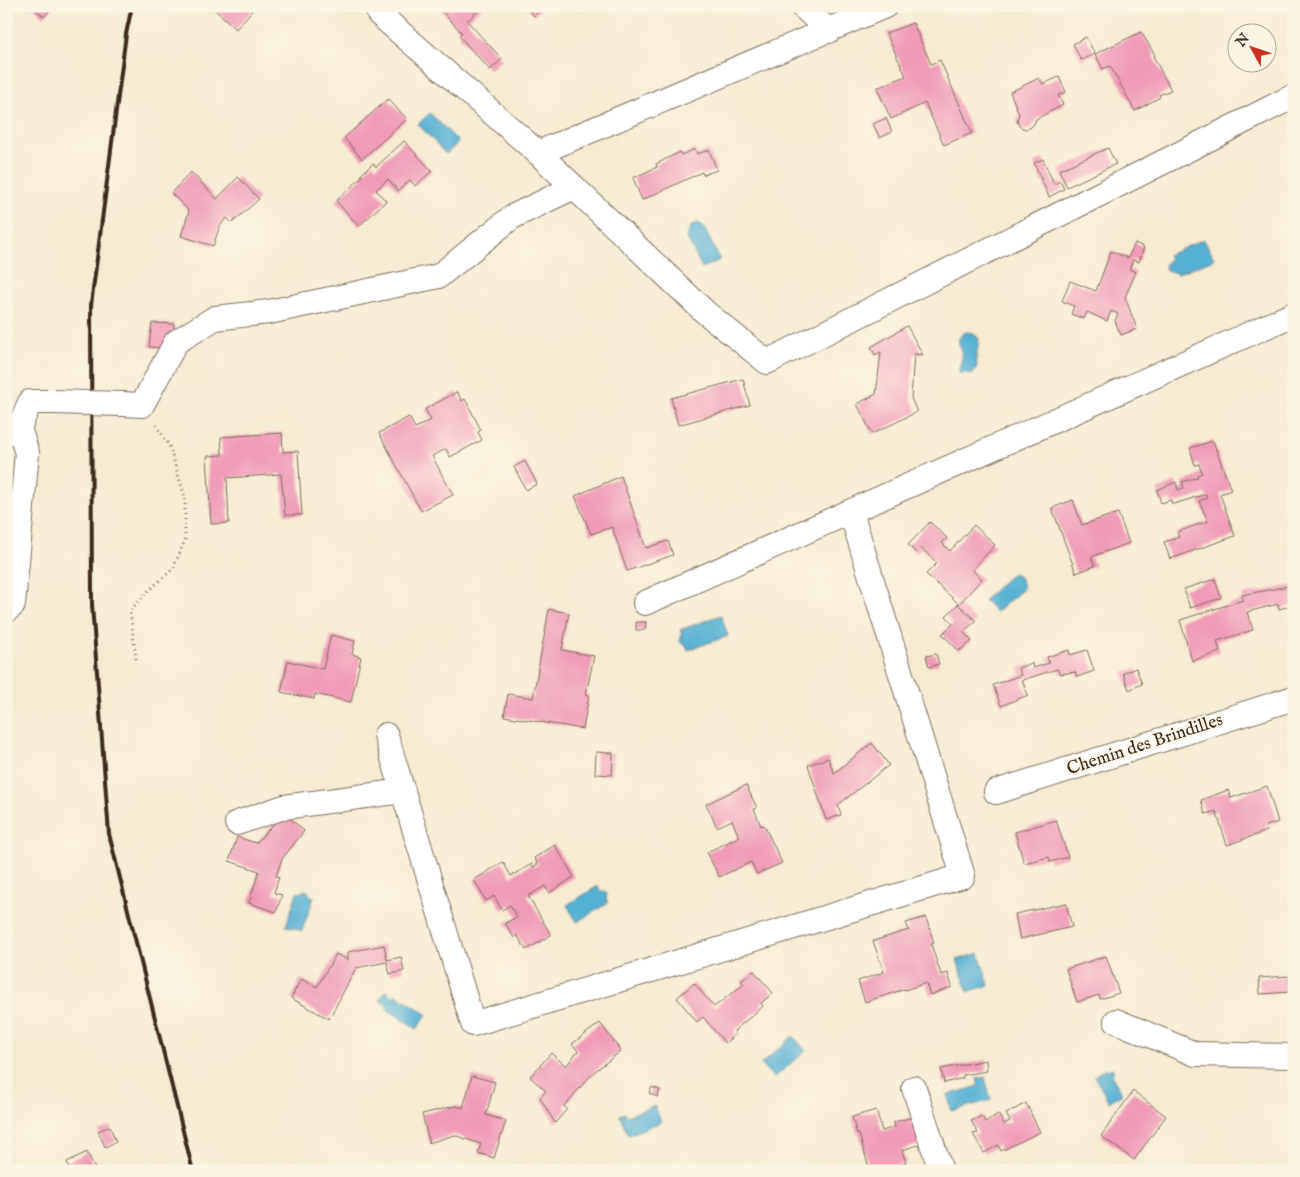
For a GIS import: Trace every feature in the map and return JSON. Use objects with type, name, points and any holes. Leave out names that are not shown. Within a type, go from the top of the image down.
[{"type":"street","points":[[387,6],[379,14],[538,152],[705,312],[766,362],[1294,96]]},
{"type":"street","points":[[802,6],[829,31]]},
{"type":"street","points":[[538,152],[885,6]]},
{"type":"street","points":[[6,611],[13,605],[27,453],[12,430],[30,402],[132,405],[176,342],[215,318],[270,312],[439,276],[512,217],[574,187]]},
{"type":"street","points":[[645,603],[1294,314]]},
{"type":"street","points":[[386,736],[473,1024],[963,876],[850,512]]},
{"type":"street","name":"Chemin des Brindilles","points":[[996,792],[1294,698]]},
{"type":"street","points":[[237,823],[284,807],[403,792]]},
{"type":"street","points":[[1116,1021],[1195,1054],[1294,1056]]},
{"type":"street","points":[[914,1088],[941,1171]]},
{"type":"path","points":[[132,405],[170,445],[185,497],[185,540],[173,569],[149,590],[130,611],[136,659]]},
{"type":"water","points":[[430,113],[459,142],[446,154],[418,124]]},
{"type":"water","points":[[697,223],[703,226],[720,260],[702,268],[687,238],[691,226]]},
{"type":"water","points":[[1204,239],[1214,259],[1176,274],[1166,270],[1165,264],[1170,258],[1168,255]]},
{"type":"water","points":[[966,332],[974,333],[979,339],[976,359],[977,367],[970,375],[965,372],[960,374],[959,370],[962,354],[959,338]]},
{"type":"water","points":[[1014,573],[1021,579],[1023,589],[996,612],[984,600]]},
{"type":"water","points":[[721,615],[728,636],[688,650],[680,642],[682,634],[680,630]]},
{"type":"water","points":[[598,886],[600,890],[606,892],[608,903],[577,922],[567,905]]},
{"type":"water","points":[[303,890],[308,891],[310,896],[314,897],[302,931],[286,926],[297,892],[300,893]]},
{"type":"water","points":[[979,953],[989,985],[968,992],[957,960]]},
{"type":"water","points":[[386,991],[394,997],[396,994],[427,1014],[417,1029],[387,1009],[389,1006],[380,1000]]},
{"type":"water","points":[[793,1036],[806,1051],[774,1078],[761,1064]]},
{"type":"water","points":[[1106,1068],[1108,1070],[1112,1068],[1114,1072],[1111,1075],[1122,1093],[1109,1102],[1094,1076]]},
{"type":"water","points":[[985,1077],[991,1100],[952,1111],[947,1095],[979,1086],[977,1079]]},
{"type":"water","points":[[655,1106],[661,1122],[628,1135],[620,1115],[625,1113],[626,1116]]},
{"type":"building","points":[[32,6],[50,6],[52,8],[44,17]]},
{"type":"building","points":[[256,6],[236,29],[214,9],[207,7]]},
{"type":"building","points":[[437,6],[483,6],[467,21],[502,59],[490,70],[459,36],[462,33]]},
{"type":"building","points":[[525,6],[544,6],[534,16]]},
{"type":"building","points":[[913,23],[931,64],[940,60],[972,133],[944,145],[925,103],[891,119],[877,88],[906,76],[886,33]]},
{"type":"building","points":[[1141,32],[1155,55],[1153,56],[1171,90],[1159,95],[1160,97],[1135,111],[1110,66],[1103,69],[1095,54]]},
{"type":"building","points":[[1086,37],[1095,54],[1081,60],[1073,44]]},
{"type":"building","points":[[1059,77],[1066,92],[1058,95],[1063,105],[1036,119],[1030,128],[1020,127],[1017,121],[1019,114],[1010,92],[1039,78],[1043,84]]},
{"type":"building","points":[[388,99],[407,119],[362,159],[344,138]]},
{"type":"building","points":[[886,118],[892,132],[880,138],[873,124]]},
{"type":"building","points":[[404,141],[432,171],[415,186],[410,180],[398,191],[388,179],[376,190],[386,201],[359,226],[336,201],[362,177],[361,175],[373,163],[376,167]]},
{"type":"building","points":[[1108,148],[1116,164],[1067,187],[1059,170]]},
{"type":"building","points":[[695,149],[697,154],[709,150],[717,170],[703,175],[702,172],[642,200],[633,178],[657,167],[656,164],[680,152],[681,155]]},
{"type":"building","points":[[1043,159],[1054,184],[1060,181],[1064,189],[1049,197],[1034,163]]},
{"type":"building","points":[[191,172],[217,199],[238,177],[259,199],[232,223],[227,218],[220,226],[213,246],[181,236],[189,211],[171,193]]},
{"type":"building","points":[[1135,243],[1144,247],[1139,262],[1133,260],[1129,269],[1136,272],[1125,297],[1137,329],[1121,335],[1115,321],[1118,314],[1111,311],[1107,321],[1087,312],[1084,319],[1071,314],[1074,306],[1062,301],[1070,281],[1096,291],[1111,251],[1128,258]]},
{"type":"building","points":[[152,323],[174,324],[173,349],[149,347]]},
{"type":"building","points":[[907,326],[923,355],[914,354],[911,398],[917,412],[872,434],[857,404],[876,394],[881,352],[875,355],[871,347]]},
{"type":"building","points":[[743,379],[750,405],[678,425],[671,398]]},
{"type":"building","points":[[457,392],[462,401],[465,399],[481,430],[478,432],[482,440],[450,457],[446,449],[432,456],[453,495],[421,511],[379,433],[409,417],[415,428],[431,420],[425,409]]},
{"type":"building","points":[[282,433],[283,452],[298,451],[302,515],[285,515],[281,474],[227,478],[229,523],[211,524],[207,456],[222,455],[221,437]]},
{"type":"building","points":[[1213,441],[1231,490],[1220,494],[1235,536],[1170,559],[1164,542],[1179,537],[1177,532],[1208,521],[1199,501],[1207,498],[1206,494],[1174,504],[1172,504],[1171,500],[1161,503],[1157,490],[1176,482],[1178,490],[1184,488],[1182,482],[1198,477],[1197,475],[1202,473],[1199,464],[1195,465],[1190,448]]},
{"type":"building","points":[[525,461],[537,484],[526,490],[514,467]]},
{"type":"building","points":[[621,476],[646,548],[668,541],[673,555],[627,571],[612,527],[591,534],[575,496]]},
{"type":"building","points":[[1073,500],[1082,525],[1118,513],[1129,543],[1091,557],[1095,566],[1076,573],[1052,508]]},
{"type":"building","points":[[930,522],[947,538],[942,543],[950,551],[974,525],[995,545],[972,570],[982,579],[959,604],[926,574],[937,563],[921,548],[916,553],[908,545]]},
{"type":"building","points":[[1215,579],[1221,598],[1190,608],[1184,589]]},
{"type":"building","points":[[1294,585],[1294,605],[1279,609],[1278,604],[1247,612],[1253,630],[1217,641],[1220,652],[1192,661],[1180,620],[1243,600],[1242,595]]},
{"type":"building","points":[[958,604],[976,621],[963,632],[972,641],[959,651],[942,634],[953,624],[946,616]]},
{"type":"building","points":[[549,609],[569,613],[562,650],[594,656],[586,694],[589,695],[583,729],[504,716],[508,694],[533,698]]},
{"type":"building","points":[[636,622],[646,622],[645,630],[636,630]]},
{"type":"building","points":[[331,635],[355,641],[352,654],[361,657],[351,702],[315,694],[314,699],[281,692],[288,661],[323,669]]},
{"type":"building","points":[[1069,650],[1070,655],[1087,650],[1094,671],[1077,677],[1075,672],[1060,674],[1057,669],[1022,680],[1028,695],[1001,706],[993,685],[1021,675],[1018,668],[1032,663],[1033,668],[1049,663],[1047,657]]},
{"type":"building","points":[[936,654],[939,664],[929,667],[926,656]]},
{"type":"building","points":[[1136,668],[1142,684],[1129,690],[1123,673]]},
{"type":"building","points":[[872,743],[889,765],[838,805],[841,815],[826,820],[808,765],[828,758],[834,773]]},
{"type":"building","points":[[596,752],[613,753],[612,775],[595,774]]},
{"type":"building","points":[[746,785],[757,808],[754,809],[761,826],[764,825],[782,863],[757,874],[751,862],[719,877],[707,852],[739,837],[732,820],[717,827],[706,804]]},
{"type":"building","points":[[1267,786],[1278,822],[1266,826],[1267,831],[1227,845],[1216,811],[1205,814],[1201,800],[1228,790],[1231,798]]},
{"type":"building","points":[[284,813],[304,831],[282,859],[276,876],[279,877],[274,893],[282,895],[276,912],[249,903],[259,871],[229,861],[237,837],[256,843]]},
{"type":"building","points":[[1056,820],[1068,857],[1050,862],[1049,857],[1024,863],[1015,832]]},
{"type":"building","points":[[555,845],[574,877],[549,893],[545,886],[528,896],[551,935],[526,950],[517,935],[514,938],[505,923],[517,917],[510,905],[502,910],[494,896],[486,901],[474,880],[503,862],[511,876],[532,864],[533,867],[538,864],[534,858]]},
{"type":"building","points":[[1066,903],[1072,927],[1020,939],[1015,914]]},
{"type":"building","points":[[926,917],[934,943],[931,944],[941,975],[948,973],[952,987],[930,995],[926,983],[865,1002],[858,981],[884,972],[873,941],[909,930],[906,923]]},
{"type":"building","points":[[384,945],[387,960],[401,957],[404,971],[390,974],[387,962],[356,968],[329,1019],[291,998],[301,979],[317,987],[336,954],[348,960],[348,952]]},
{"type":"building","points":[[1106,956],[1119,993],[1100,999],[1099,995],[1077,1002],[1066,969]]},
{"type":"building","points":[[754,971],[773,993],[761,1003],[763,1006],[734,1031],[736,1034],[725,1043],[703,1017],[697,1022],[677,998],[694,983],[714,1007],[744,984],[741,981]]},
{"type":"building","points":[[1289,976],[1290,992],[1260,994],[1259,978]]},
{"type":"building","points":[[600,1023],[621,1051],[594,1072],[564,1106],[567,1109],[555,1123],[540,1098],[546,1091],[530,1077],[551,1053],[566,1066],[578,1051],[572,1044]]},
{"type":"building","points":[[986,1060],[987,1071],[963,1075],[963,1078],[944,1083],[941,1069]]},
{"type":"building","points":[[472,1076],[495,1082],[486,1115],[506,1121],[494,1158],[478,1153],[481,1144],[454,1135],[429,1143],[422,1114],[455,1106],[463,1108]]},
{"type":"building","points":[[652,1087],[660,1090],[657,1097],[649,1093]]},
{"type":"building","points":[[1133,1091],[1166,1116],[1134,1160],[1101,1136]]},
{"type":"building","points":[[1026,1103],[1040,1132],[1001,1151],[998,1145],[984,1153],[973,1134],[978,1133],[971,1121],[982,1116],[985,1122],[998,1114],[1004,1124],[1010,1121],[1006,1114]]},
{"type":"building","points":[[876,1110],[882,1131],[895,1127],[894,1122],[920,1115],[928,1142],[902,1150],[906,1163],[879,1171],[870,1171],[852,1117]]},
{"type":"building","points":[[110,1126],[116,1142],[105,1147],[98,1131]]},
{"type":"building","points":[[87,1152],[96,1171],[70,1171],[67,1162]]},
{"type":"railway","points":[[132,6],[126,34],[91,305],[92,605],[109,834],[193,1171]]}]
